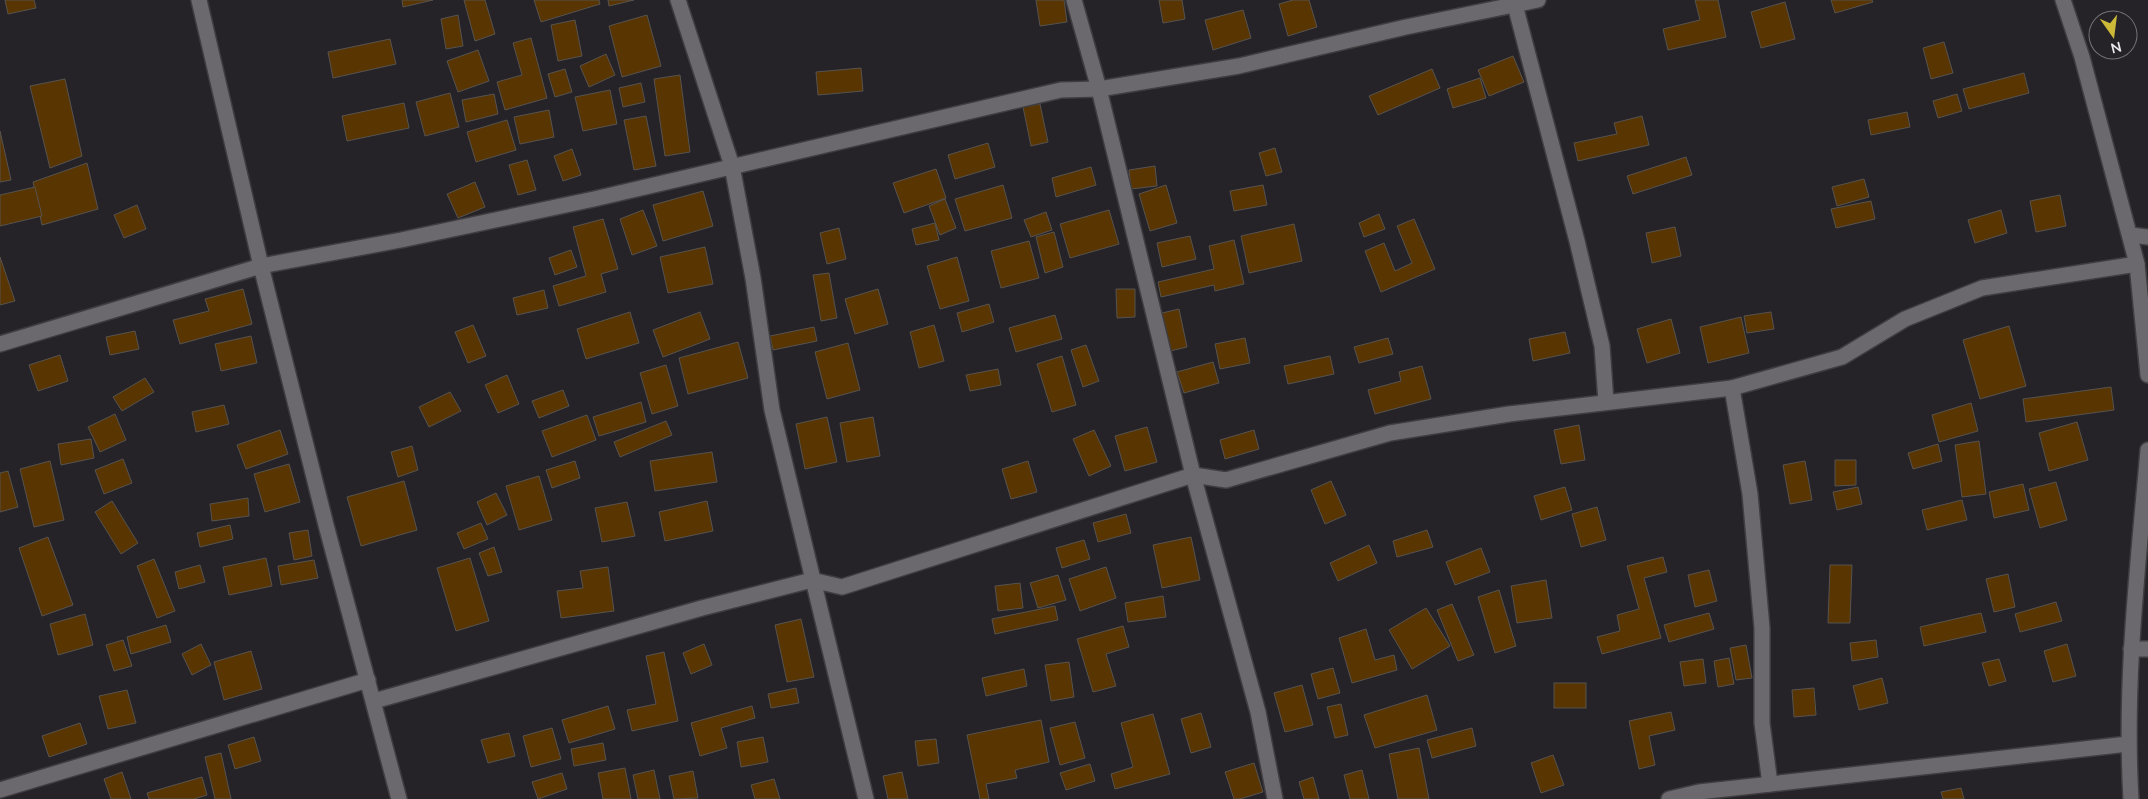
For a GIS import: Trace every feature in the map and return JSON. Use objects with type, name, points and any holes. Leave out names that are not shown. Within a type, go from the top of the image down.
[{"type":"street","points":[[199,0],[261,266],[399,799]]},
{"type":"street","points":[[678,0],[732,166],[753,278],[772,410],[866,799]]},
{"type":"street","points":[[1074,0],[1098,89],[1193,475],[1258,712],[1275,799]]},
{"type":"street","points":[[0,344],[261,266],[401,240],[575,203],[1061,90],[1098,89],[1239,66],[1406,27],[1538,0]]},
{"type":"street","points":[[2063,0],[2082,58],[2137,264],[2148,375]]},
{"type":"street","points":[[1515,5],[1577,241],[1602,346],[1606,402]]},
{"type":"street","points":[[2130,235],[2148,237]]},
{"type":"street","points":[[374,701],[702,608],[812,580],[842,586],[1193,475],[1226,480],[1390,433],[1509,414],[1732,388],[1842,357],[1906,319],[1982,288],[2137,264]]},
{"type":"street","points":[[1732,388],[1750,494],[1762,628],[1762,723],[1770,784]]},
{"type":"street","points":[[2131,799],[2128,744],[2131,650],[2148,450]]},
{"type":"street","points":[[2131,650],[2148,649]]},
{"type":"street","points":[[0,790],[368,680]]},
{"type":"street","points":[[1669,799],[1770,784],[2128,744]]},
{"type":"building","points":[[5,0],[34,0],[36,8],[8,14]]},
{"type":"building","points":[[402,0],[433,0],[403,7]]},
{"type":"building","points":[[464,0],[485,0],[495,34],[475,41]]},
{"type":"building","points":[[534,0],[599,0],[600,4],[541,22]]},
{"type":"building","points":[[608,0],[634,0],[609,6]]},
{"type":"building","points":[[1036,0],[1064,0],[1067,22],[1040,26]]},
{"type":"building","points":[[1159,0],[1182,0],[1185,19],[1163,23]]},
{"type":"building","points":[[1293,0],[1309,0],[1317,27],[1288,36],[1279,4]]},
{"type":"building","points":[[1695,0],[1718,0],[1726,37],[1668,50],[1663,29],[1700,20]]},
{"type":"building","points":[[1831,0],[1872,0],[1873,2],[1835,13]]},
{"type":"building","points":[[1785,2],[1795,39],[1761,48],[1751,12]]},
{"type":"building","points":[[1243,10],[1251,38],[1213,50],[1205,20]]},
{"type":"building","points":[[458,15],[463,46],[446,49],[441,19]]},
{"type":"building","points":[[647,15],[661,66],[622,77],[609,26]]},
{"type":"building","points":[[575,20],[582,56],[558,61],[551,25]]},
{"type":"building","points":[[531,38],[547,98],[505,110],[497,82],[522,75],[513,43]]},
{"type":"building","points":[[390,39],[396,64],[333,78],[328,52]]},
{"type":"building","points":[[1944,42],[1953,73],[1931,79],[1923,48]]},
{"type":"building","points":[[478,50],[489,81],[458,92],[447,61]]},
{"type":"building","points":[[606,54],[615,75],[589,87],[580,66]]},
{"type":"building","points":[[1513,56],[1524,82],[1489,96],[1478,70]]},
{"type":"building","points":[[861,68],[863,91],[818,95],[816,72]]},
{"type":"building","points":[[565,69],[572,92],[555,97],[548,74]]},
{"type":"building","points":[[1432,69],[1440,88],[1378,115],[1369,96]]},
{"type":"building","points":[[2024,73],[2029,93],[1969,109],[1963,89]]},
{"type":"building","points":[[680,75],[690,152],[665,156],[654,79]]},
{"type":"building","points":[[1480,78],[1486,98],[1453,108],[1447,89]]},
{"type":"building","points":[[65,79],[82,156],[50,168],[30,86]]},
{"type":"building","points":[[641,83],[645,102],[623,107],[619,88]]},
{"type":"building","points":[[610,90],[617,124],[583,131],[575,97]]},
{"type":"building","points":[[450,93],[459,127],[425,136],[416,102]]},
{"type":"building","points":[[494,94],[498,114],[466,122],[462,100]]},
{"type":"building","points":[[1957,94],[1962,111],[1938,118],[1933,101]]},
{"type":"building","points":[[404,103],[409,128],[347,141],[342,116]]},
{"type":"building","points":[[1040,104],[1048,142],[1031,146],[1023,107]]},
{"type":"building","points":[[549,110],[554,137],[520,144],[514,117]]},
{"type":"building","points":[[1907,112],[1910,127],[1871,135],[1868,120]]},
{"type":"building","points":[[646,116],[656,166],[634,170],[624,120]]},
{"type":"building","points":[[1642,116],[1649,145],[1578,161],[1574,143],[1617,134],[1614,123]]},
{"type":"building","points":[[507,120],[516,150],[476,162],[467,132]]},
{"type":"building","points":[[0,131],[11,180],[0,182]]},
{"type":"building","points":[[988,143],[995,167],[955,179],[948,155]]},
{"type":"building","points":[[1275,148],[1282,172],[1266,176],[1259,153]]},
{"type":"building","points":[[572,149],[581,175],[563,181],[554,156]]},
{"type":"building","points":[[1686,157],[1692,175],[1633,194],[1627,176]]},
{"type":"building","points":[[527,160],[536,190],[518,195],[509,165]]},
{"type":"building","points":[[87,163],[98,209],[42,225],[33,182]]},
{"type":"building","points":[[1155,166],[1157,186],[1131,189],[1129,170]]},
{"type":"building","points":[[1091,167],[1096,185],[1056,197],[1052,178]]},
{"type":"building","points":[[936,169],[946,198],[904,213],[893,183]]},
{"type":"building","points":[[1864,179],[1869,197],[1837,206],[1832,187]]},
{"type":"building","points":[[475,182],[485,207],[458,218],[447,194]]},
{"type":"building","points":[[1003,185],[1012,218],[965,231],[955,199]]},
{"type":"building","points":[[1166,185],[1177,223],[1150,231],[1139,194]]},
{"type":"building","points":[[1263,185],[1267,205],[1234,211],[1230,191]]},
{"type":"building","points":[[35,187],[42,216],[0,226],[0,195]]},
{"type":"building","points":[[703,191],[713,226],[663,241],[653,205]]},
{"type":"building","points":[[2060,195],[2066,226],[2036,232],[2030,201]]},
{"type":"building","points":[[945,199],[956,228],[940,235],[929,206]]},
{"type":"building","points":[[1871,201],[1875,219],[1836,228],[1831,209]]},
{"type":"building","points":[[137,205],[146,229],[124,238],[114,215]]},
{"type":"building","points":[[643,210],[657,246],[632,255],[620,219]]},
{"type":"building","points":[[1109,210],[1119,244],[1070,258],[1060,224]]},
{"type":"building","points":[[2001,210],[2007,233],[1975,243],[1968,220]]},
{"type":"building","points":[[1046,212],[1052,230],[1031,237],[1024,220]]},
{"type":"building","points":[[1379,214],[1385,229],[1364,237],[1359,223]]},
{"type":"building","points":[[603,219],[618,269],[601,274],[606,292],[559,306],[553,286],[586,276],[573,227]]},
{"type":"building","points":[[1414,219],[1435,269],[1381,292],[1365,251],[1384,243],[1395,271],[1412,263],[1397,226]]},
{"type":"building","points":[[935,223],[939,240],[916,245],[912,229]]},
{"type":"building","points":[[1294,224],[1302,261],[1249,273],[1241,236]]},
{"type":"building","points":[[1675,227],[1681,256],[1652,263],[1646,233]]},
{"type":"building","points":[[839,228],[846,259],[827,264],[820,233]]},
{"type":"building","points":[[1054,232],[1063,267],[1045,273],[1036,237]]},
{"type":"building","points":[[1190,236],[1196,259],[1162,267],[1157,243]]},
{"type":"building","points":[[1234,240],[1244,284],[1215,291],[1214,285],[1161,297],[1158,282],[1214,269],[1209,246]]},
{"type":"building","points":[[1029,241],[1039,278],[1001,288],[991,251]]},
{"type":"building","points":[[705,247],[713,284],[668,293],[660,257]]},
{"type":"building","points":[[571,250],[577,267],[555,275],[549,258]]},
{"type":"building","points":[[0,257],[15,301],[0,305]]},
{"type":"building","points":[[957,257],[969,301],[940,309],[927,266]]},
{"type":"building","points":[[829,273],[837,318],[821,321],[813,275]]},
{"type":"building","points":[[243,289],[252,324],[180,344],[173,320],[209,311],[205,299]]},
{"type":"building","points":[[878,289],[888,324],[855,334],[845,299]]},
{"type":"building","points":[[1116,289],[1135,289],[1135,317],[1117,318]]},
{"type":"building","points":[[544,290],[548,308],[517,315],[513,298]]},
{"type":"building","points":[[989,304],[994,322],[962,332],[957,313]]},
{"type":"building","points":[[1179,309],[1187,347],[1170,351],[1162,313]]},
{"type":"building","points":[[630,312],[639,343],[586,359],[577,329]]},
{"type":"building","points":[[700,312],[710,339],[663,357],[653,330]]},
{"type":"building","points":[[1771,312],[1774,329],[1747,333],[1744,316]]},
{"type":"building","points":[[1055,315],[1062,339],[1016,352],[1009,328]]},
{"type":"building","points":[[1741,317],[1749,353],[1708,363],[1700,327]]},
{"type":"building","points":[[1671,319],[1680,353],[1647,363],[1637,329]]},
{"type":"building","points":[[473,325],[486,356],[468,363],[455,332]]},
{"type":"building","points":[[934,325],[944,361],[919,368],[910,332]]},
{"type":"building","points":[[2009,326],[2026,386],[1980,399],[1963,340]]},
{"type":"building","points":[[814,327],[817,341],[773,350],[770,336]]},
{"type":"building","points":[[135,331],[139,349],[110,355],[106,337]]},
{"type":"building","points":[[1565,332],[1570,353],[1533,361],[1529,339]]},
{"type":"building","points":[[251,336],[257,363],[221,371],[215,344]]},
{"type":"building","points":[[1245,338],[1250,363],[1220,369],[1215,344]]},
{"type":"building","points":[[1388,338],[1393,354],[1359,363],[1354,347]]},
{"type":"building","points":[[738,342],[748,378],[688,394],[679,358]]},
{"type":"building","points":[[848,343],[860,390],[827,399],[815,352]]},
{"type":"building","points":[[1086,345],[1099,381],[1083,387],[1071,350]]},
{"type":"building","points":[[60,355],[68,381],[38,391],[29,365]]},
{"type":"building","points":[[1062,356],[1076,405],[1052,412],[1037,364]]},
{"type":"building","points":[[1330,356],[1334,374],[1288,384],[1284,366]]},
{"type":"building","points":[[1213,362],[1219,383],[1184,393],[1177,372]]},
{"type":"building","points":[[666,365],[678,406],[652,414],[640,373]]},
{"type":"building","points":[[1422,366],[1431,399],[1375,414],[1368,390],[1401,381],[1399,372]]},
{"type":"building","points":[[998,369],[1001,385],[970,391],[966,375]]},
{"type":"building","points":[[507,375],[519,404],[498,413],[485,385]]},
{"type":"building","points":[[145,378],[154,392],[122,411],[113,397]]},
{"type":"building","points":[[2111,387],[2114,410],[2026,422],[2023,399]]},
{"type":"building","points":[[563,390],[569,406],[539,418],[532,401]]},
{"type":"building","points":[[450,392],[461,411],[429,427],[419,407]]},
{"type":"building","points":[[641,402],[646,422],[599,436],[593,417]]},
{"type":"building","points":[[1971,403],[1978,431],[1939,442],[1932,415]]},
{"type":"building","points":[[224,405],[229,424],[196,432],[192,412]]},
{"type":"building","points":[[115,414],[126,440],[100,452],[88,427]]},
{"type":"building","points":[[587,415],[596,440],[552,457],[542,431]]},
{"type":"building","points":[[827,417],[837,462],[805,469],[796,424]]},
{"type":"building","points":[[873,417],[880,456],[847,462],[840,423]]},
{"type":"building","points":[[666,421],[672,435],[620,457],[614,442]]},
{"type":"building","points":[[2077,422],[2088,460],[2049,471],[2039,433]]},
{"type":"building","points":[[1579,425],[1585,460],[1561,464],[1554,430]]},
{"type":"building","points":[[1147,427],[1157,462],[1125,471],[1115,436]]},
{"type":"building","points":[[280,430],[288,454],[246,469],[237,445]]},
{"type":"building","points":[[1094,430],[1111,466],[1089,476],[1073,439]]},
{"type":"building","points":[[1254,430],[1259,449],[1225,459],[1220,440]]},
{"type":"building","points":[[91,439],[94,458],[61,465],[58,444]]},
{"type":"building","points":[[1979,441],[1986,494],[1962,497],[1955,445]]},
{"type":"building","points":[[1938,444],[1942,461],[1913,469],[1908,453]]},
{"type":"building","points":[[412,446],[418,470],[398,477],[391,452]]},
{"type":"building","points":[[712,452],[717,482],[655,491],[650,461]]},
{"type":"building","points":[[123,459],[132,483],[104,494],[95,470]]},
{"type":"building","points":[[1835,460],[1856,460],[1856,485],[1835,486]]},
{"type":"building","points":[[50,461],[64,520],[34,527],[20,469]]},
{"type":"building","points":[[575,461],[580,478],[552,488],[546,470]]},
{"type":"building","points":[[1028,461],[1037,492],[1011,499],[1002,469]]},
{"type":"building","points":[[1805,461],[1812,500],[1790,504],[1783,465]]},
{"type":"building","points":[[289,464],[300,502],[265,512],[254,474]]},
{"type":"building","points":[[8,471],[18,507],[0,512],[0,473]]},
{"type":"building","points":[[539,476],[552,520],[519,530],[506,486]]},
{"type":"building","points":[[404,481],[417,530],[361,546],[347,497]]},
{"type":"building","points":[[1331,481],[1346,515],[1325,524],[1311,490]]},
{"type":"building","points":[[2056,482],[2067,520],[2040,528],[2029,489]]},
{"type":"building","points":[[2023,484],[2029,510],[1994,518],[1989,492]]},
{"type":"building","points":[[1565,487],[1572,510],[1541,520],[1534,496]]},
{"type":"building","points":[[1858,487],[1862,504],[1837,510],[1833,492]]},
{"type":"building","points":[[496,493],[507,515],[487,525],[477,502]]},
{"type":"building","points":[[248,498],[249,516],[212,521],[210,504]]},
{"type":"building","points":[[1962,500],[1967,520],[1927,530],[1922,510]]},
{"type":"building","points":[[112,501],[138,543],[121,554],[95,512]]},
{"type":"building","points":[[707,501],[713,531],[665,541],[659,512]]},
{"type":"building","points":[[627,502],[635,536],[602,542],[595,508]]},
{"type":"building","points":[[1597,507],[1606,540],[1581,547],[1572,514]]},
{"type":"building","points":[[1126,514],[1131,533],[1098,542],[1093,523]]},
{"type":"building","points":[[481,523],[488,539],[464,549],[457,533]]},
{"type":"building","points":[[230,525],[233,539],[200,547],[197,533]]},
{"type":"building","points":[[308,530],[312,556],[294,560],[289,533]]},
{"type":"building","points":[[1427,530],[1433,547],[1397,557],[1393,541]]},
{"type":"building","points":[[48,537],[73,605],[42,616],[19,548]]},
{"type":"building","points":[[1191,537],[1200,580],[1162,588],[1153,545]]},
{"type":"building","points":[[1084,540],[1090,559],[1062,568],[1056,548]]},
{"type":"building","points":[[1369,545],[1377,563],[1338,581],[1330,563]]},
{"type":"building","points":[[494,547],[502,572],[488,576],[479,553]]},
{"type":"building","points":[[1481,548],[1490,572],[1455,585],[1446,562]]},
{"type":"building","points":[[1663,557],[1667,572],[1644,578],[1661,638],[1602,654],[1597,637],[1620,631],[1617,615],[1639,609],[1627,566]]},
{"type":"building","points":[[266,558],[272,586],[229,595],[223,567]]},
{"type":"building","points":[[470,558],[489,621],[456,631],[437,568]]},
{"type":"building","points":[[154,559],[175,611],[157,618],[137,566]]},
{"type":"building","points":[[314,560],[318,578],[281,585],[278,566]]},
{"type":"building","points":[[200,565],[205,582],[179,589],[175,572]]},
{"type":"building","points":[[1830,565],[1852,565],[1850,623],[1828,623]]},
{"type":"building","points":[[608,567],[614,611],[561,618],[557,591],[583,588],[580,571]]},
{"type":"building","points":[[1106,567],[1116,598],[1080,611],[1069,579]]},
{"type":"building","points":[[1709,570],[1717,601],[1695,607],[1688,575]]},
{"type":"building","points":[[2008,574],[2015,607],[1994,612],[1986,579]]},
{"type":"building","points":[[1058,575],[1066,600],[1038,608],[1030,583]]},
{"type":"building","points":[[1546,580],[1552,618],[1517,623],[1511,586]]},
{"type":"building","points":[[1020,583],[1023,608],[998,611],[995,586]]},
{"type":"building","points":[[1499,590],[1516,646],[1495,653],[1478,597]]},
{"type":"building","points":[[1163,596],[1166,617],[1128,622],[1125,603]]},
{"type":"building","points":[[2056,602],[2062,621],[2020,632],[2015,614]]},
{"type":"building","points":[[1452,604],[1474,655],[1458,661],[1437,610]]},
{"type":"building","points":[[1055,606],[1058,620],[995,634],[992,619]]},
{"type":"building","points":[[1426,608],[1450,646],[1412,669],[1389,630]]},
{"type":"building","points":[[1709,613],[1714,629],[1669,642],[1664,625]]},
{"type":"building","points":[[1981,613],[1986,632],[1924,646],[1920,627]]},
{"type":"building","points":[[85,614],[93,645],[58,655],[50,624]]},
{"type":"building","points":[[801,619],[814,677],[787,682],[775,625]]},
{"type":"building","points":[[166,625],[171,642],[131,654],[127,637]]},
{"type":"building","points":[[1123,626],[1129,647],[1106,654],[1116,686],[1093,692],[1077,639]]},
{"type":"building","points":[[1366,629],[1375,660],[1394,655],[1397,670],[1352,683],[1339,638]]},
{"type":"building","points":[[123,640],[132,666],[114,671],[106,645]]},
{"type":"building","points":[[1876,640],[1878,657],[1852,661],[1850,643]]},
{"type":"building","points":[[201,644],[211,665],[192,675],[182,654]]},
{"type":"building","points":[[704,644],[712,665],[691,674],[683,653]]},
{"type":"building","points":[[2067,644],[2076,676],[2053,682],[2044,651]]},
{"type":"building","points":[[1746,645],[1752,678],[1736,680],[1730,648]]},
{"type":"building","points":[[251,651],[262,689],[224,700],[214,662]]},
{"type":"building","points":[[664,652],[678,721],[632,731],[627,710],[656,704],[646,656]]},
{"type":"building","points":[[1729,658],[1734,684],[1718,687],[1714,661]]},
{"type":"building","points":[[1703,659],[1706,683],[1684,686],[1680,662]]},
{"type":"building","points":[[1999,659],[2006,681],[1989,686],[1982,663]]},
{"type":"building","points":[[1069,662],[1074,697],[1051,701],[1045,665]]},
{"type":"building","points":[[1333,668],[1340,693],[1318,699],[1311,674]]},
{"type":"building","points":[[1024,669],[1027,686],[986,696],[982,678]]},
{"type":"building","points":[[1882,678],[1888,703],[1859,710],[1853,686]]},
{"type":"building","points":[[1554,683],[1586,683],[1586,708],[1554,708]]},
{"type":"building","points":[[1302,685],[1313,725],[1285,732],[1274,693]]},
{"type":"building","points":[[796,688],[799,703],[771,708],[768,694]]},
{"type":"building","points":[[1814,688],[1816,715],[1794,717],[1792,690]]},
{"type":"building","points":[[127,690],[136,723],[108,729],[99,696]]},
{"type":"building","points":[[1427,695],[1437,730],[1375,748],[1364,715]]},
{"type":"building","points":[[1341,704],[1348,735],[1335,738],[1327,707]]},
{"type":"building","points":[[608,706],[615,729],[569,743],[562,720]]},
{"type":"building","points":[[752,706],[755,718],[721,728],[727,748],[700,756],[691,723]]},
{"type":"building","points":[[1671,712],[1675,730],[1649,736],[1655,765],[1639,769],[1629,721]]},
{"type":"building","points":[[1201,713],[1211,747],[1191,753],[1181,719]]},
{"type":"building","points":[[1153,714],[1170,774],[1115,789],[1111,774],[1133,767],[1121,723]]},
{"type":"building","points":[[1041,720],[1049,762],[1015,770],[1017,778],[986,784],[989,799],[980,799],[967,735]]},
{"type":"building","points":[[1075,722],[1085,758],[1060,765],[1050,728]]},
{"type":"building","points":[[80,723],[87,744],[49,757],[42,736]]},
{"type":"building","points":[[552,728],[561,759],[531,767],[523,736]]},
{"type":"building","points":[[1472,728],[1476,746],[1432,758],[1427,740]]},
{"type":"building","points":[[509,733],[515,756],[488,763],[481,740]]},
{"type":"building","points":[[254,737],[261,761],[235,769],[228,745]]},
{"type":"building","points":[[763,737],[768,762],[741,767],[737,742]]},
{"type":"building","points":[[936,739],[939,763],[918,766],[915,741]]},
{"type":"building","points":[[603,743],[606,760],[574,766],[571,749]]},
{"type":"building","points":[[1419,748],[1429,799],[1398,799],[1389,754]]},
{"type":"building","points":[[221,753],[231,799],[215,799],[205,757]]},
{"type":"building","points":[[1553,755],[1564,785],[1541,793],[1531,763]]},
{"type":"building","points":[[1254,763],[1263,792],[1234,799],[1225,772]]},
{"type":"building","points":[[1090,764],[1095,781],[1066,790],[1060,773]]},
{"type":"building","points":[[625,768],[631,799],[603,799],[598,773]]},
{"type":"building","points":[[654,770],[660,799],[638,799],[633,775]]},
{"type":"building","points":[[1362,770],[1369,799],[1350,799],[1344,775]]},
{"type":"building","points":[[693,771],[698,798],[674,799],[669,776]]},
{"type":"building","points":[[122,772],[131,799],[111,799],[104,779]]},
{"type":"building","points":[[902,772],[908,799],[888,799],[883,776]]},
{"type":"building","points":[[562,773],[567,789],[538,799],[532,782]]},
{"type":"building","points":[[202,777],[207,795],[194,799],[149,799],[147,793]]},
{"type":"building","points":[[1313,777],[1319,799],[1304,799],[1299,782]]},
{"type":"building","points":[[774,779],[780,799],[755,799],[751,785]]},
{"type":"building","points":[[1961,788],[1964,799],[1943,799],[1941,792]]}]
